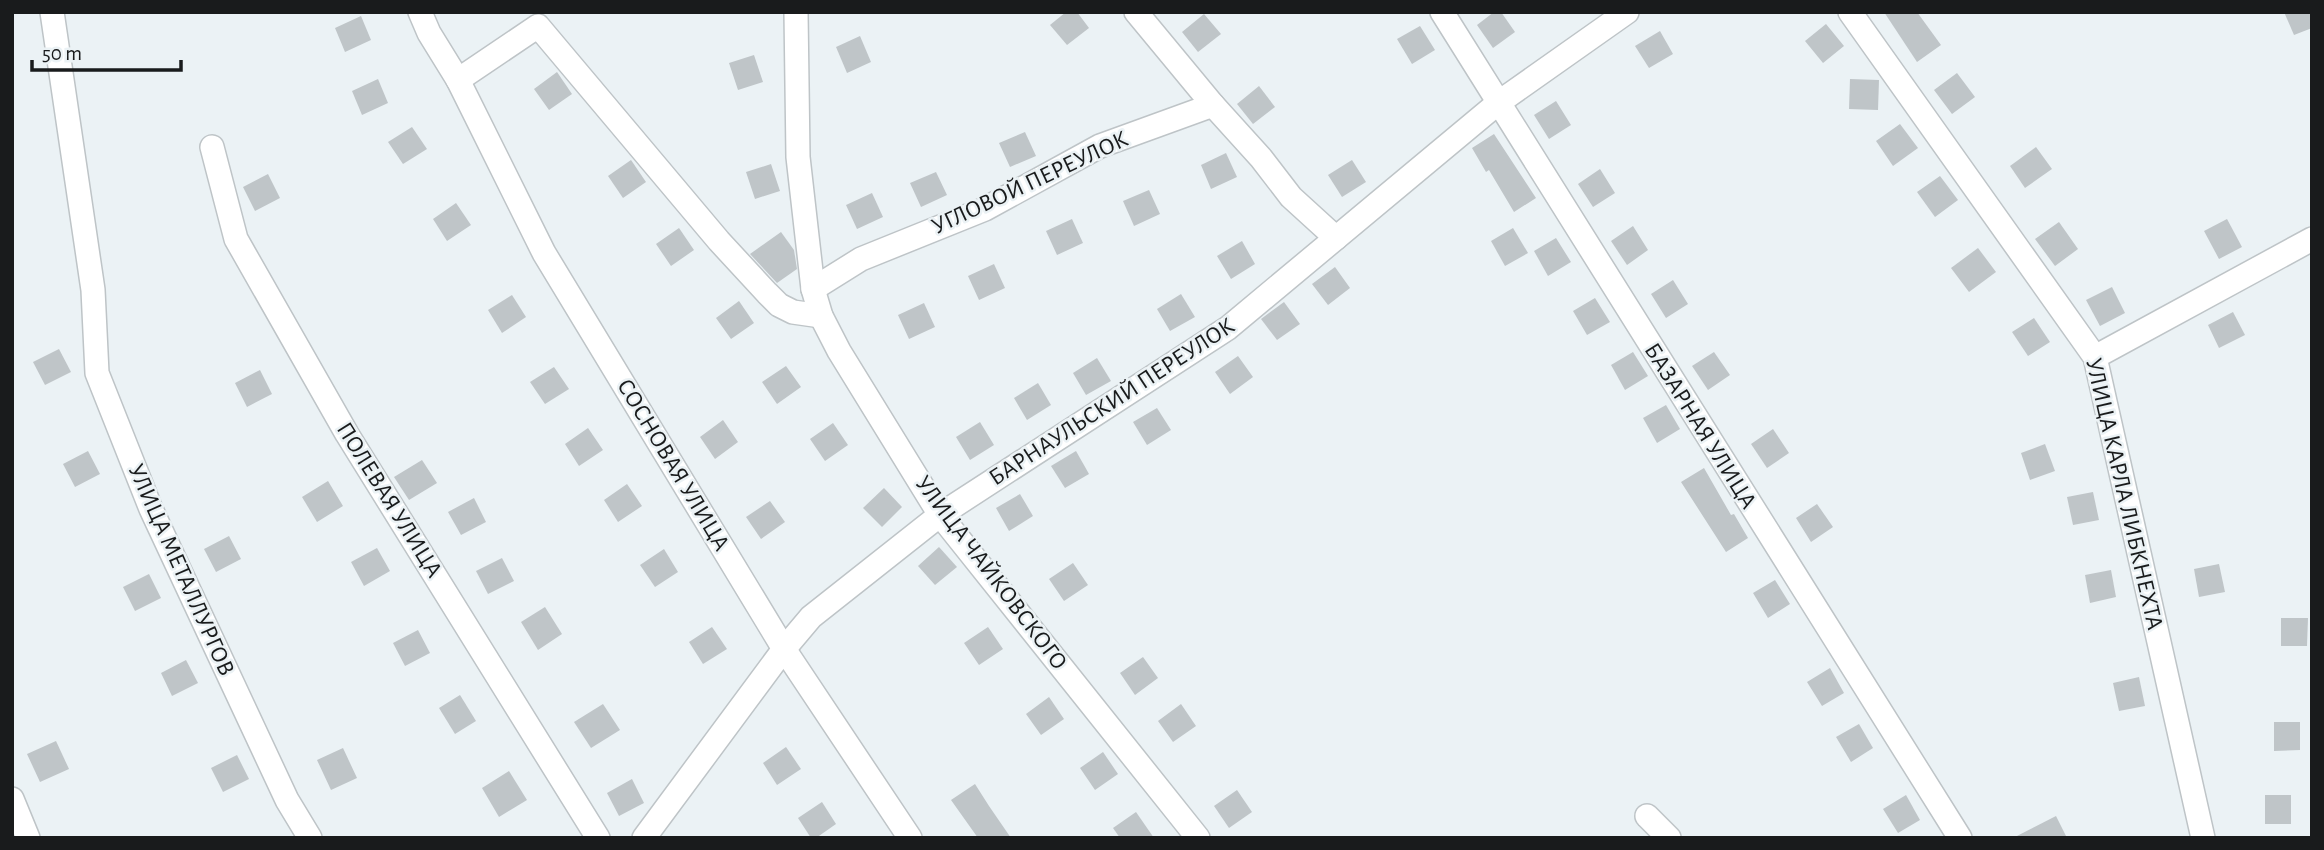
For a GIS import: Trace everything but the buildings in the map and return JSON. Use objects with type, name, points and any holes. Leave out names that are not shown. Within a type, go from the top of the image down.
[{"type":"street","name":"УЛИЦА МЕТАЛЛУРГОВ","points":[[52,12],[93,290],[97,373],[151,509],[287,800],[310,838]]},
{"type":"street","name":"СОСНОВАЯ УЛИЦА","points":[[420,12],[429,33],[458,80],[544,253],[784,649],[910,838]]},
{"type":"street","name":"УЛИЦА ЧАЙКОВСКОГО","points":[[796,12],[799,157],[813,289],[821,316],[839,351],[940,515],[1198,838]]},
{"type":"street","points":[[1136,12],[1291,197],[1336,238]]},
{"type":"street","name":"БАЗАРНАЯ УЛИЦА","points":[[1442,12],[1960,838]]},
{"type":"street","name":"БАРНАУЛЬСКИЙ ПЕРЕУЛОК","points":[[644,838],[784,649],[811,617],[940,515],[1228,328],[1497,103],[1627,12]]},
{"type":"street","name":"УЛИЦА КАРЛА ЛИБКНЕХТА","points":[[1850,12],[2095,358],[2203,838]]},
{"type":"street","points":[[458,80],[538,26],[719,241],[767,293],[779,305],[793,312],[821,316]]},
{"type":"street","name":"УГЛОВОЙ ПЕРЕУЛОК","points":[[813,289],[861,259],[985,209],[1100,146],[1213,105]]},
{"type":"street","name":"ПОЛЕВАЯ УЛИЦА","points":[[212,147],[236,239],[347,434],[598,838]]},
{"type":"street","points":[[2095,358],[2312,239]]},
{"type":"street","points":[[12,799],[28,838]]},
{"type":"street","points":[[1647,816],[1669,838]]}]
